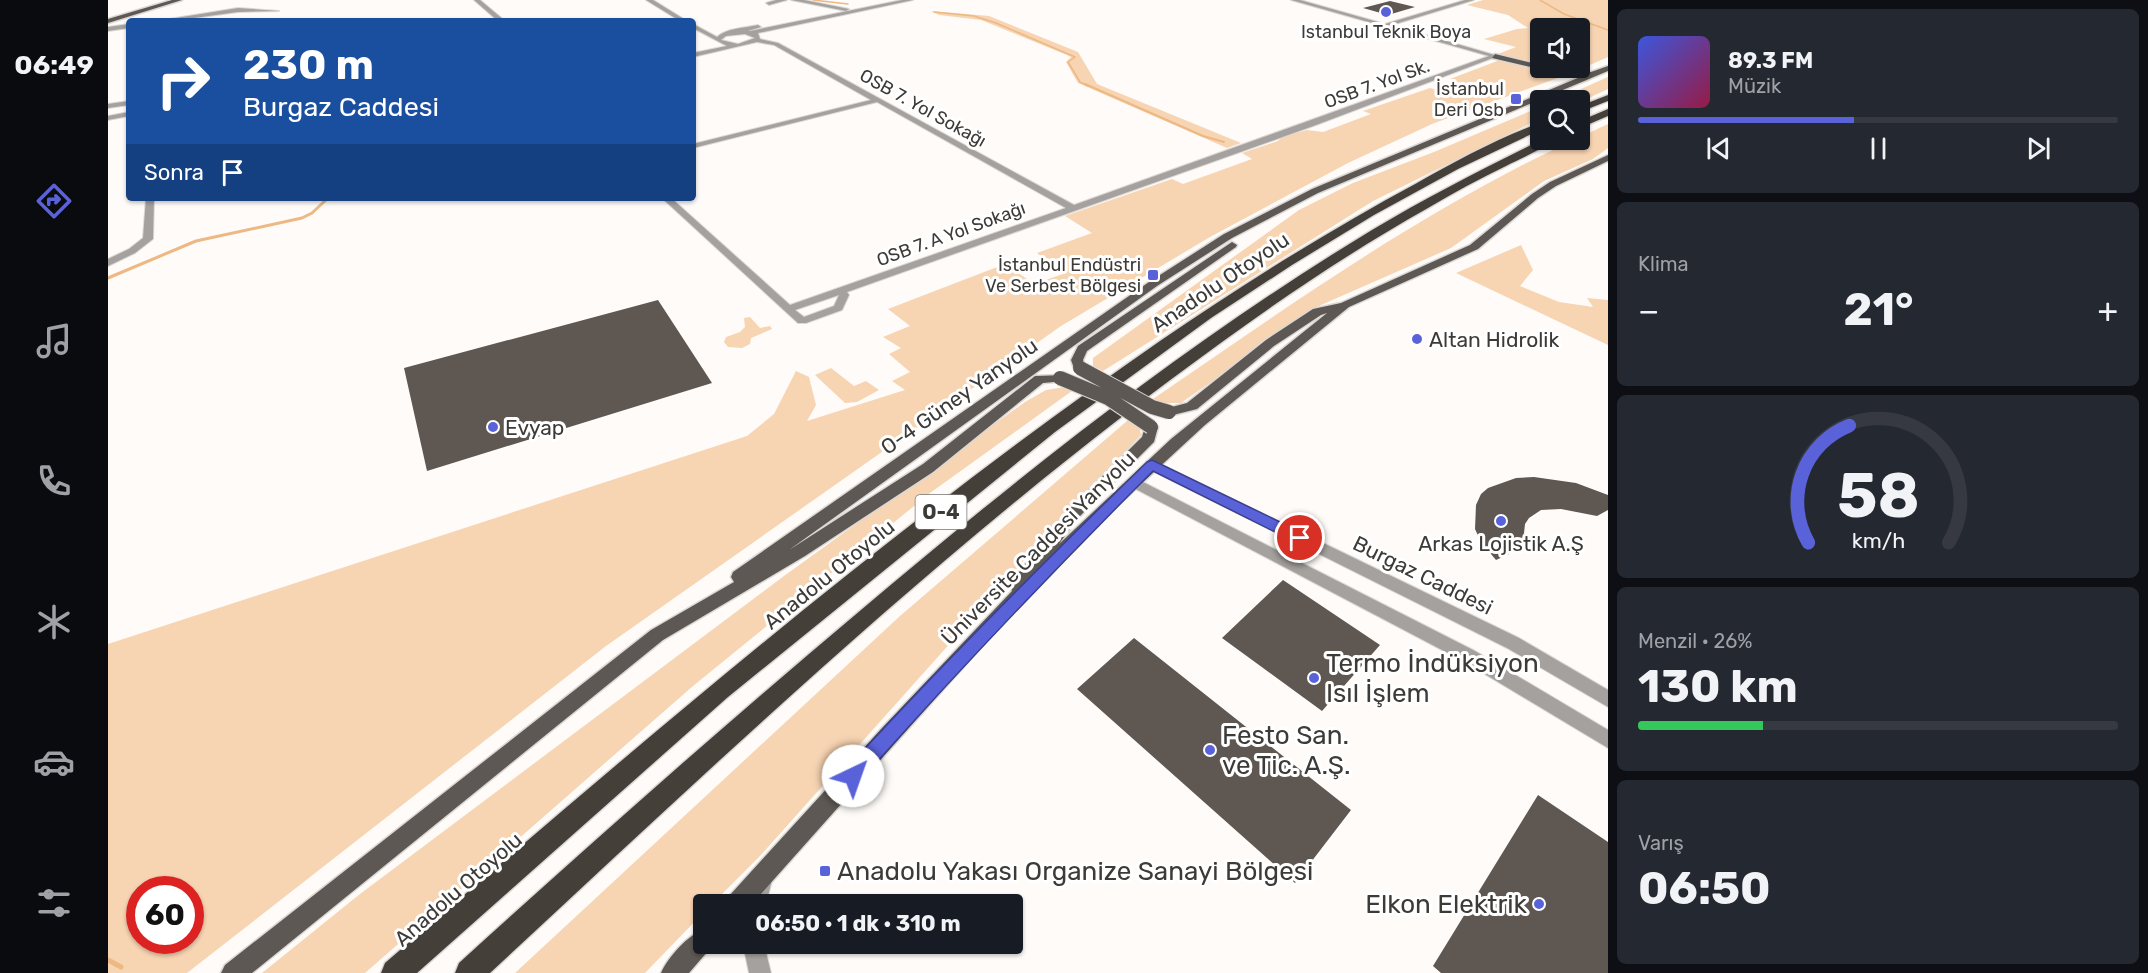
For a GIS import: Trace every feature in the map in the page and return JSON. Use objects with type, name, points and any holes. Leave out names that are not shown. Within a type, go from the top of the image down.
[{"type":"highway","points":[[1590,105],[1608,98]]},
{"type":"highway","points":[[1590,120],[1608,112]]},
{"type":"highway","name":"Anadolu Otoyolu","points":[[395,973],[720,691],[953,502],[1056,424],[1161,348],[1329,237],[1450,170],[1530,131]]},
{"type":"highway","name":"O-4","points":[[469,973],[649,808],[938,555],[1085,438],[1232,328],[1331,261],[1421,207],[1530,149]]},
{"type":"main road","points":[[108,21],[179,0]]},
{"type":"main road","points":[[1495,56],[1560,72],[1597,72]]},
{"type":"main road","points":[[1495,56],[1558,75],[1564,80],[1562,88]]},
{"type":"main road","points":[[1608,68],[1293,202],[1082,349],[1077,360],[1080,368],[1152,407],[1169,412],[1183,410],[1192,406],[1270,343],[1317,312],[1345,304],[1474,247],[1535,196],[1553,184],[1608,158]]},
{"type":"main road","name":"O-4 Güney Yanyolu","points":[[657,635],[1153,284],[1228,236],[1293,202]]},
{"type":"main road","name":"Üniversite Caddesi Yanyolu","points":[[746,894],[987,630],[1152,465],[1247,380],[1345,304]]},
{"type":"main road","points":[[233,973],[657,635],[799,552],[928,468],[1040,379],[1060,378],[1077,383],[1138,416],[1151,428],[1149,440],[1072,515],[987,630]]},
{"type":"main road","points":[[673,973],[693,952]]},
{"type":"street","points":[[477,0],[498,18]]},
{"type":"street","points":[[649,0],[679,18]]},
{"type":"street","points":[[769,3],[784,0]]},
{"type":"street","points":[[794,0],[846,9]]},
{"type":"street","points":[[696,51],[734,32],[893,0]]},
{"type":"street","points":[[734,32],[750,33],[910,0]]},
{"type":"street","name":"OSB 7. Yol Sk.","points":[[1294,0],[1495,56]]},
{"type":"street","points":[[1387,25],[1471,0]]},
{"type":"street","points":[[180,18],[238,10],[276,11]]},
{"type":"street","points":[[108,29],[126,26]]},
{"type":"street","points":[[696,28],[720,39],[741,45]]},
{"type":"street","points":[[696,52],[757,40],[758,36],[750,33]]},
{"type":"street","name":"OSB 7. Yol Sokağı","points":[[757,40],[776,44],[1073,208]]},
{"type":"street","name":"OSB 7. Yol Sk.","points":[[1073,208],[1419,86],[1495,56]]},
{"type":"street","points":[[696,145],[878,100]]},
{"type":"street","points":[[108,106],[126,103]]},
{"type":"street","points":[[108,118],[126,115]]},
{"type":"street","points":[[108,263],[132,251],[148,239],[150,201]]},
{"type":"street","points":[[669,201],[802,321],[837,308],[844,295],[840,291]]},
{"type":"street","name":"OSB 7. A Yol Sokağı","points":[[788,309],[1073,208]]},
{"type":"street","name":"Burgaz Caddesi","points":[[1152,465],[1513,643],[1608,699]]},
{"type":"street","points":[[1135,483],[1469,656],[1608,740]]},
{"type":"street","points":[[758,894],[763,876]]},
{"type":"street","points":[[756,954],[760,973]]},
{"type":"shaded area","points":[[1483,0],[1608,0],[1608,57],[1590,65],[1590,18],[1530,18],[1530,78],[1558,78],[1432,124],[1348,163],[1210,237],[1061,326],[606,646],[187,973],[108,973],[108,644],[747,436],[774,414],[796,371],[809,377],[816,405],[807,421],[905,390],[892,381],[910,372],[889,354],[901,348],[883,337],[910,326],[888,309],[1005,264],[1034,284],[1063,274],[1037,253],[1092,233],[1065,216],[1172,179],[1183,184],[1252,159],[1242,153],[1278,141],[1282,137],[1307,130],[1323,132],[1371,114],[1363,111],[1430,88],[1442,91],[1462,84],[1450,79],[1500,60],[1507,62],[1514,59],[1498,54],[1516,47],[1484,39],[1528,28],[1508,15],[1467,5]]},
{"type":"shaded area","points":[[931,11],[989,16],[1078,52],[1097,84],[1241,143],[1227,148],[1078,83],[1066,62],[1071,57],[1067,55],[981,20],[939,15]]},
{"type":"shaded area","points":[[1608,77],[1608,89],[1590,97],[1590,90],[1579,90]]},
{"type":"shaded area","points":[[1530,111],[1530,124],[1373,201],[1103,371],[1093,366],[1093,358],[1299,210],[1353,183]]},
{"type":"shaded area","points":[[1608,124],[1608,148],[1593,159],[1544,181],[1451,248],[1321,305],[1181,403],[1164,403],[1153,399],[1358,260],[1464,196],[1553,150],[1590,150],[1590,132]]},
{"type":"shaded area","points":[[1521,245],[1533,270],[1520,286],[1559,302],[1593,307],[1587,298],[1608,300],[1608,345],[1456,273]]},
{"type":"shaded area","points":[[750,317],[760,328],[770,326],[772,329],[751,338],[750,344],[742,348],[728,347],[724,342],[726,337],[740,332],[745,327],[744,318]]},
{"type":"shaded area","points":[[831,368],[854,386],[866,381],[879,390],[857,402],[845,403],[815,375]]},
{"type":"shaded area","points":[[1076,388],[930,493],[693,686],[365,973],[262,973],[360,894],[784,576],[1025,402],[1046,390]]},
{"type":"shaded area","points":[[1127,421],[1139,423],[1141,435],[1028,556],[760,856],[722,894],[693,894],[693,923],[645,973],[515,973],[900,616]]},
{"type":"building","points":[[1390,1],[1415,7],[1388,15],[1363,8]]},
{"type":"building","name":"Evyap","points":[[658,300],[712,383],[427,471],[404,368]]},
{"type":"building","name":"Arkas Lojistik A.Ş","points":[[1534,477],[1576,483],[1608,495],[1608,510],[1597,516],[1561,509],[1541,510],[1529,518],[1525,524],[1524,533],[1531,544],[1496,560],[1481,542],[1475,529],[1476,505],[1481,494],[1488,488],[1516,478]]},
{"type":"building","name":"Termo İndüksiyon Isıl İşlem","points":[[1283,580],[1380,645],[1322,711],[1222,638]]},
{"type":"building","name":"Festo San. ve Tic. A.Ş.","points":[[1134,638],[1351,810],[1295,883],[1077,689]]},
{"type":"building","name":"Elkon Elektrik","points":[[1538,795],[1608,842],[1608,973],[1441,973],[1433,966]]},
{"type":"waterway","points":[[813,0],[848,4]]},
{"type":"waterway","points":[[1540,0],[1564,14],[1608,30]]},
{"type":"waterway","points":[[934,12],[974,16],[996,23],[1075,57],[1068,62],[1080,82],[1088,86]]},
{"type":"waterway","points":[[1085,84],[1203,136],[1224,142]]},
{"type":"waterway","points":[[108,278],[196,241],[302,218],[312,213],[325,201]]},
{"type":"waterway","points":[[108,960],[121,967]]},
{"type":"place","name":"Istanbul Teknik Boya","points":[[1386,12]]},
{"type":"place","name":"İstanbul Deri Osb","points":[[1516,99]]},
{"type":"place","name":"İstanbul Endüstri Ve Serbest Bölgesi","points":[[1153,275]]},
{"type":"place","name":"Altan Hidrolik","points":[[1417,339]]},
{"type":"place","name":"Evyap","points":[[493,427]]},
{"type":"place","name":"Arkas Lojistik A.Ş","points":[[1501,521]]},
{"type":"place","name":"Termo İndüksiyon Isıl İşlem","points":[[1314,678]]},
{"type":"place","name":"Festo San. ve Tic. A.Ş.","points":[[1210,750]]},
{"type":"place","name":"Anadolu Yakası Organize Sanayi Bölgesi","points":[[825,871]]},
{"type":"place","name":"Elkon Elektrik","points":[[1539,904]]},
{"type":"route","points":[[853,776],[942,676],[1020,594],[1152,465],[1300,538]]}]
